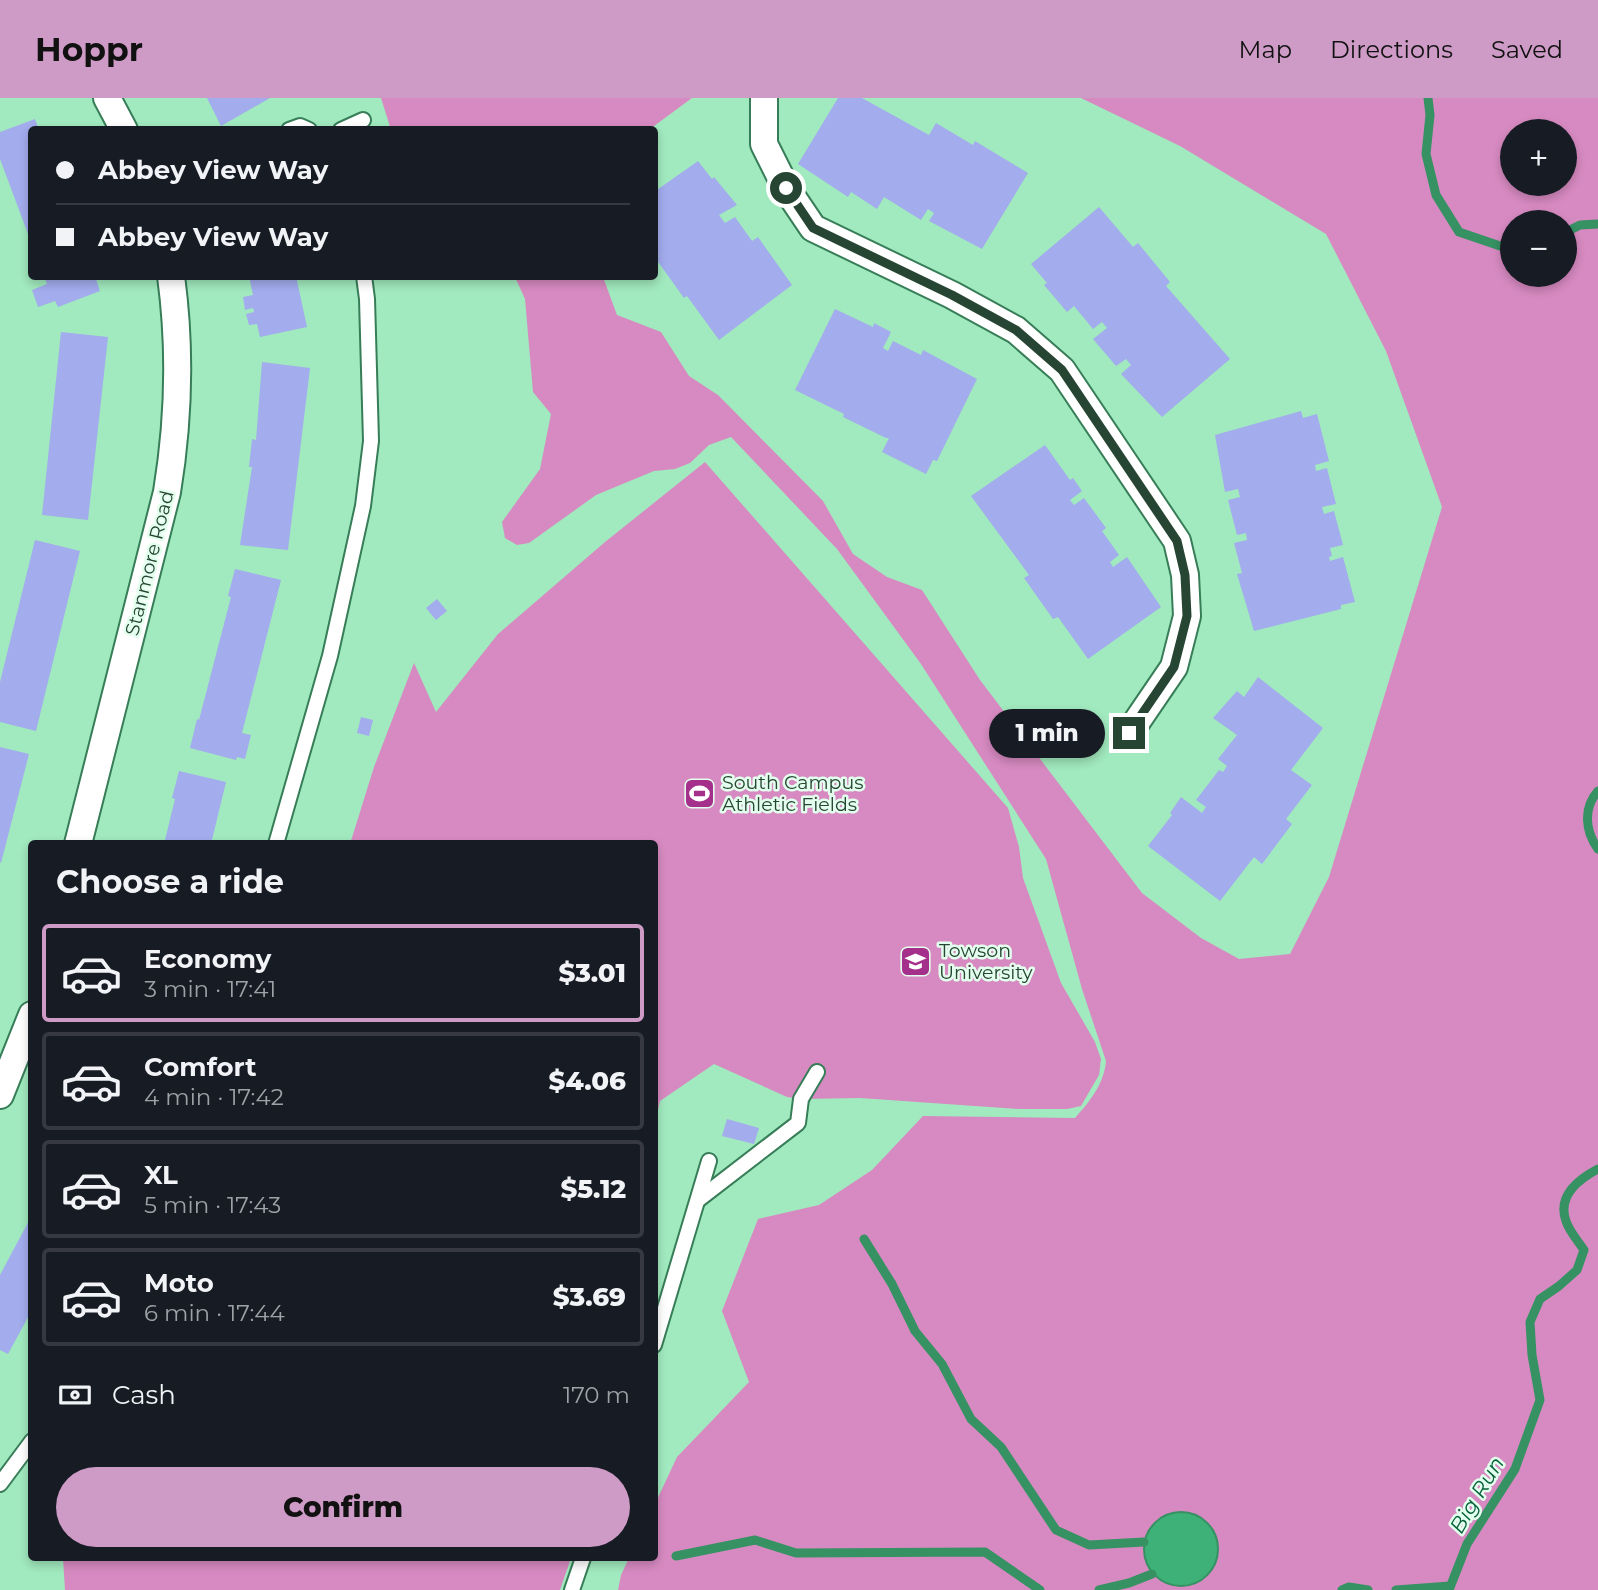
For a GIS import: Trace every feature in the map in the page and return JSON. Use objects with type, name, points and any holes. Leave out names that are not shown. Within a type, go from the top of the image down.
[{"type":"street","points":[[107,98],[122,126]]},
{"type":"street","points":[[764,98],[764,144],[786,188],[813,228],[952,295],[1016,330],[1062,370],[1177,541],[1185,575],[1187,616],[1174,667],[1129,733]]},
{"type":"street","name":"Stanmore Road","points":[[79,840],[164,505],[171,467],[178,393],[178,351],[171,280]]},
{"type":"street","points":[[0,1095],[28,1025]]},
{"type":"lane","points":[[350,126],[363,120]]},
{"type":"lane","points":[[277,840],[330,656],[363,506],[371,441],[368,299],[365,280]]},
{"type":"lane","points":[[698,1199],[798,1123],[801,1100],[817,1072]]},
{"type":"lane","points":[[658,1331],[709,1161]]},
{"type":"lane","points":[[0,1484],[28,1446]]},
{"type":"lane","points":[[572,1590],[582,1561]]},
{"type":"shaded area","points":[[381,98],[692,98],[654,126],[390,126]]},
{"type":"shaded area","points":[[1081,98],[1598,98],[1598,1590],[618,1590],[628,1561],[658,1561],[658,1498],[677,1457],[749,1382],[722,1311],[758,1219],[819,1205],[872,1170],[923,1116],[1075,1118],[1099,1085],[1106,1061],[1082,989],[1046,859],[921,664],[837,549],[731,437],[709,445],[690,463],[675,469],[654,471],[596,495],[529,543],[517,545],[505,538],[502,522],[540,469],[551,414],[533,392],[525,299],[516,280],[604,280],[617,315],[661,332],[689,376],[718,395],[823,501],[853,554],[887,577],[922,590],[980,680],[1142,893],[1201,938],[1239,959],[1290,954],[1329,877],[1442,507],[1386,351],[1326,234],[1180,146]]},
{"type":"shaded area","name":"South Campus Athletic Fields","points":[[705,462],[1008,808],[1019,847],[1023,878],[1061,983],[1095,1042],[1101,1059],[1099,1075],[1081,1106],[1067,1109],[1019,1109],[860,1098],[801,1099],[787,1097],[714,1064],[660,1101],[658,1110],[658,840],[351,840],[374,767],[414,663],[436,712],[498,634],[605,542]]},
{"type":"shaded area","points":[[1181,1512],[1202,1518],[1212,1528],[1218,1549],[1212,1570],[1202,1580],[1181,1586],[1160,1580],[1150,1570],[1144,1549],[1150,1528],[1160,1518]]},
{"type":"shaded area","points":[[63,1561],[570,1561],[560,1590],[65,1590]]},
{"type":"building","points":[[207,98],[270,98],[221,126]]},
{"type":"building","points":[[838,98],[862,98],[929,135],[936,123],[973,145],[975,141],[1028,173],[982,249],[929,221],[934,213],[928,209],[921,220],[884,197],[877,209],[851,192],[848,197],[798,164]]},
{"type":"building","points":[[35,119],[38,126],[28,126],[28,234],[0,159],[0,132]]},
{"type":"building","points":[[698,161],[737,205],[719,215],[725,223],[735,217],[752,241],[758,237],[792,285],[719,340],[658,262],[658,189]]},
{"type":"building","points":[[1099,207],[1133,247],[1138,243],[1170,282],[1166,286],[1230,359],[1162,417],[1121,374],[1131,365],[1126,359],[1116,366],[1093,339],[1107,328],[1102,322],[1093,329],[1074,306],[1067,312],[1044,285],[1047,283],[1031,264]]},
{"type":"building","points":[[46,280],[96,280],[100,291],[58,307],[55,301],[38,307],[32,290],[47,284]]},
{"type":"building","points":[[250,280],[297,280],[307,327],[260,337],[257,324],[249,325],[246,314],[254,312],[253,308],[245,310],[243,297],[253,295]]},
{"type":"building","points":[[835,309],[873,327],[874,323],[891,332],[883,348],[888,351],[893,341],[921,355],[923,350],[977,379],[937,461],[933,460],[926,474],[882,452],[889,438],[843,417],[844,414],[795,390]]},
{"type":"building","points":[[61,332],[108,337],[88,520],[42,515]]},
{"type":"building","points":[[262,362],[310,368],[288,550],[240,545],[252,467],[249,467],[252,439],[256,440]]},
{"type":"building","points":[[1301,411],[1303,418],[1317,414],[1329,461],[1315,465],[1316,471],[1327,468],[1336,504],[1322,507],[1324,514],[1334,511],[1343,545],[1330,548],[1332,556],[1329,557],[1330,561],[1343,557],[1355,602],[1341,605],[1341,609],[1254,631],[1237,574],[1242,573],[1234,543],[1247,540],[1246,533],[1237,535],[1228,500],[1240,497],[1238,489],[1225,492],[1215,435]]},
{"type":"building","points":[[1045,445],[1070,480],[1073,478],[1082,491],[1070,500],[1074,505],[1084,498],[1106,528],[1102,531],[1119,555],[1110,562],[1113,567],[1127,557],[1161,607],[1088,659],[1058,617],[1053,619],[1024,578],[1029,575],[971,496]]},
{"type":"building","points":[[35,540],[80,551],[36,731],[0,722],[0,682]]},
{"type":"building","points":[[235,569],[281,580],[242,733],[251,735],[245,759],[237,757],[236,760],[190,748],[231,597],[228,596]]},
{"type":"building","points":[[437,599],[447,611],[436,620],[426,608]]},
{"type":"building","points":[[1258,677],[1323,728],[1291,770],[1312,785],[1286,819],[1292,824],[1262,864],[1254,857],[1220,901],[1148,846],[1172,815],[1170,813],[1181,797],[1202,813],[1206,807],[1196,800],[1219,770],[1223,772],[1227,766],[1218,759],[1237,735],[1213,718],[1237,691],[1244,697]]},
{"type":"building","points":[[361,717],[373,720],[369,736],[357,733]]},
{"type":"building","points":[[0,747],[29,754],[1,863],[0,862]]},
{"type":"building","points":[[179,771],[226,782],[212,840],[165,840],[175,799],[172,798]]},
{"type":"building","points":[[727,1119],[759,1128],[754,1144],[722,1136]]},
{"type":"building","points":[[28,1222],[28,1317],[8,1354],[0,1350],[0,1275]]},
{"type":"waterway","name":"Big Run","points":[[1428,98],[1430,115],[1426,154],[1436,195],[1459,232],[1500,246]]},
{"type":"waterway","name":"Big Run","points":[[1577,226],[1598,224]]},
{"type":"waterway","name":"Big Run","points":[[1598,791],[1588,812],[1590,835],[1598,849]]},
{"type":"waterway","name":"Big Run","points":[[1449,1590],[1467,1544],[1515,1469],[1540,1400],[1532,1355],[1530,1322],[1540,1299],[1577,1270],[1584,1250],[1567,1225],[1565,1204],[1567,1196],[1577,1183],[1598,1169]]},
{"type":"waterway","points":[[864,1239],[892,1284],[915,1331],[942,1364],[971,1419],[1001,1447],[1056,1530],[1089,1545],[1144,1542]]},
{"type":"waterway","points":[[676,1556],[755,1540],[796,1553],[985,1552],[1040,1590]]},
{"type":"waterway","points":[[1099,1590],[1152,1574]]},
{"type":"waterway","points":[[1396,1590],[1450,1586]]},
{"type":"waterway","points":[[1342,1590],[1349,1587],[1368,1590]]},
{"type":"place","name":"South Campus Athletic Fields","points":[[699,793]]},
{"type":"place","name":"Towson University","points":[[916,961]]},
{"type":"route","points":[[786,188],[813,228],[952,295],[1016,330],[1062,370],[1177,541],[1185,575],[1187,616],[1174,667],[1129,733]]}]
